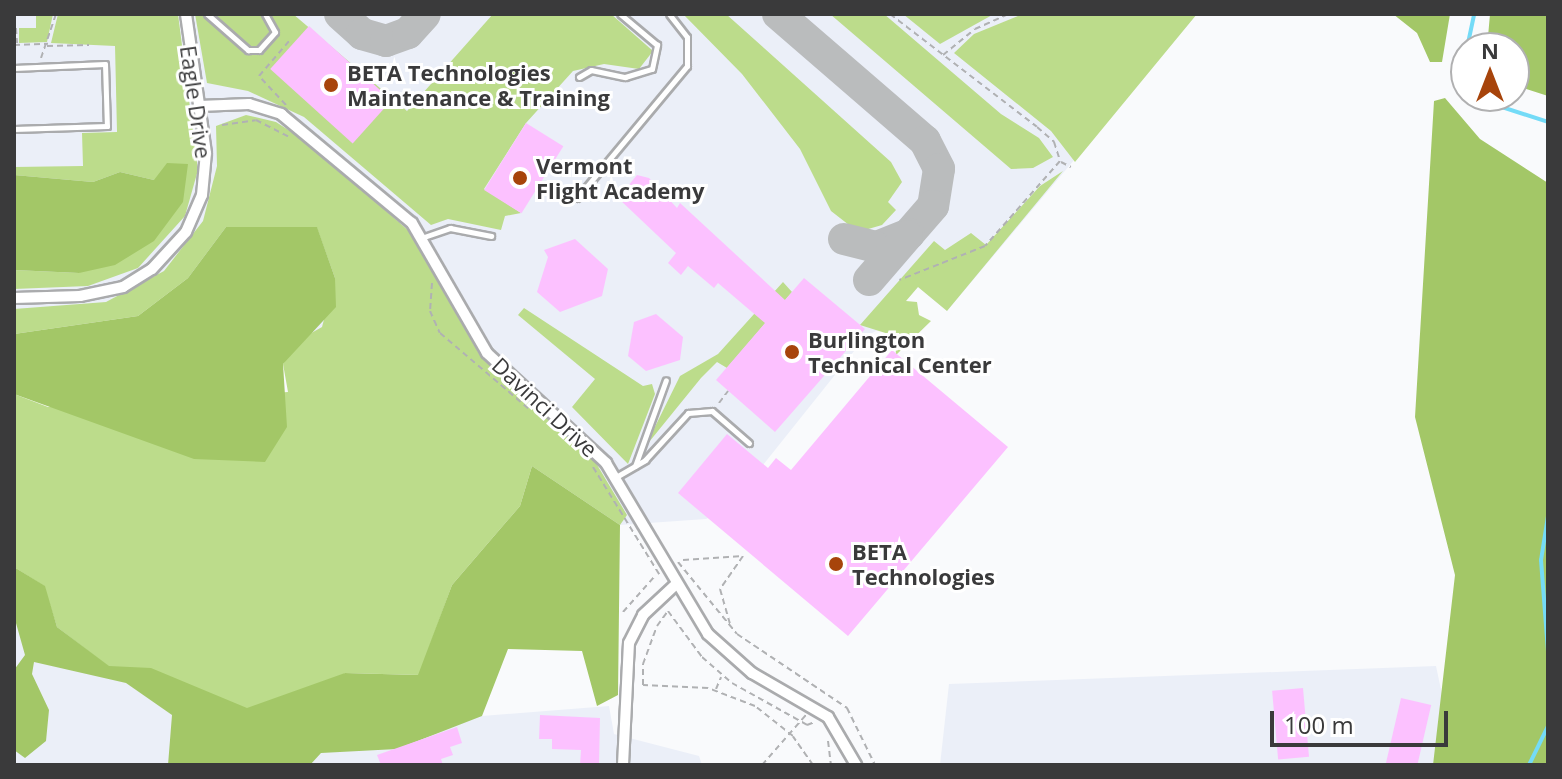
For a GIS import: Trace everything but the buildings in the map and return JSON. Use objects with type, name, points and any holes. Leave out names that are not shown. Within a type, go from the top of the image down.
[{"type":"street","name":"Eagle Drive","points":[[14,298],[113,290],[170,253],[193,220],[205,182],[199,106],[186,14]]},
{"type":"street","name":"Davinci Drive","points":[[199,106],[249,104],[281,114],[362,177],[424,237],[487,353],[590,445],[615,478],[674,586],[735,661],[811,705],[836,726],[856,765]]},
{"type":"street","points":[[623,765],[629,643],[643,615],[674,586]]},
{"type":"lane","points":[[207,14],[248,50],[259,50],[275,32],[265,14]]},
{"type":"lane","points":[[579,77],[591,70],[625,77],[652,69],[657,45],[620,14]]},
{"type":"lane","points":[[577,198],[687,66],[687,37],[669,14]]},
{"type":"lane","points":[[14,68],[105,64],[107,126],[14,129]]},
{"type":"lane","points":[[424,237],[450,228],[491,236]]},
{"type":"lane","points":[[635,468],[666,380]]},
{"type":"lane","points":[[615,478],[635,468],[688,413],[712,411],[749,443]]},
{"type":"path","points":[[35,67],[48,45],[56,14]]},
{"type":"path","points":[[890,14],[942,57],[1037,127],[1054,142],[1060,161],[1071,167]]},
{"type":"path","points":[[942,57],[975,29],[1009,14]]},
{"type":"path","points":[[16,28],[16,45],[89,45]]},
{"type":"path","points":[[281,114],[288,101],[259,76],[290,40]]},
{"type":"path","points":[[899,280],[985,246],[1060,161]]},
{"type":"path","points":[[712,411],[728,391]]},
{"type":"path","points":[[682,560],[743,556],[720,589],[733,630]]},
{"type":"path","points":[[623,612],[656,576]]},
{"type":"path","points":[[813,765],[793,736],[755,706],[715,690],[643,685],[648,642],[668,611],[722,674],[758,700],[802,722],[818,720],[831,765]]},
{"type":"path","points":[[715,690],[722,674]]},
{"type":"path","points":[[762,765],[793,736],[820,689]]},
{"type":"path","points":[[755,706],[758,700]]},
{"type":"shaded area","points":[[14,14],[1197,14],[947,311],[918,287],[882,328],[866,336],[727,510],[706,519],[620,525],[532,466],[188,278],[14,334]]},
{"type":"shaded area","points":[[14,609],[482,716],[609,706],[614,734],[699,756],[702,765],[14,765]]},
{"type":"shaded area","points":[[1436,666],[1457,765],[940,765],[949,684]]},
{"type":"green space","points":[[36,14],[53,14],[47,42],[19,43],[19,28],[36,28]]},
{"type":"green space","points":[[58,14],[178,14],[198,170],[185,216],[138,268],[88,286],[14,289],[14,270],[79,273],[154,180],[120,172],[93,182],[14,175],[14,167],[83,166],[82,133],[117,132],[115,46],[51,43]]},
{"type":"green space","points":[[195,14],[293,14],[407,111],[493,14],[611,14],[653,51],[639,69],[604,64],[573,71],[526,123],[484,189],[521,213],[505,216],[501,230],[448,219],[431,225],[304,117],[248,91],[207,83]]},
{"type":"green space","points":[[683,14],[726,14],[891,162],[902,182],[888,202],[896,210],[882,225],[858,232],[831,211],[800,149],[742,74]]},
{"type":"green space","points":[[830,14],[884,14],[1001,114],[1039,138],[1053,157],[1033,168],[1011,169]]},
{"type":"green space","points":[[903,14],[994,14],[940,44]]},
{"type":"green space","points":[[1023,14],[1197,14],[1075,162],[1051,131],[954,53],[974,34]]},
{"type":"green space","points":[[1393,14],[1450,14],[1442,62],[1430,62],[1417,33]]},
{"type":"green space","points":[[1490,14],[1548,14],[1548,96],[1530,90],[1530,32],[1488,32]]},
{"type":"green space","points":[[1445,98],[1450,104],[1450,112],[1457,112],[1480,139],[1548,183],[1548,765],[1433,765],[1455,575],[1415,417],[1434,101]]},
{"type":"green space","points":[[246,115],[276,122],[313,146],[410,232],[481,357],[593,458],[627,515],[620,525],[532,466],[520,506],[452,585],[419,675],[345,673],[245,765],[151,669],[109,667],[57,627],[44,586],[14,567],[14,394],[48,407],[288,392],[283,364],[299,340],[322,327],[335,278],[317,228],[226,227],[188,278],[138,316],[14,334],[14,309],[106,302],[164,271],[203,221],[217,166],[216,126]]},
{"type":"green space","points":[[167,163],[188,164],[183,202],[154,241],[115,265],[79,273],[14,270],[14,175],[93,182],[120,172],[154,180]]},
{"type":"green space","points":[[1063,171],[947,311],[918,287],[906,301],[917,302],[919,315],[931,321],[896,355],[895,336],[860,325],[934,241],[945,250],[971,233],[986,245],[1040,186]]},
{"type":"green space","points":[[226,227],[317,227],[335,278],[336,307],[283,364],[287,427],[265,462],[194,459],[14,394],[14,334],[138,316],[188,278]]},
{"type":"green space","points":[[783,282],[792,292],[727,368],[717,362],[701,378],[645,447],[680,376],[718,354]]},
{"type":"green space","points":[[524,308],[643,386],[652,384],[655,394],[628,464],[572,407],[595,379],[518,315]]},
{"type":"green space","points":[[532,466],[620,525],[618,695],[597,706],[582,651],[508,649],[482,716],[397,749],[321,753],[310,765],[168,765],[172,715],[126,683],[34,662],[32,674],[49,710],[46,741],[25,758],[14,750],[14,670],[25,655],[14,616],[14,567],[45,586],[57,627],[109,666],[151,668],[247,708],[345,673],[418,675],[452,585],[520,506]]},
{"type":"waterway","points":[[1470,32],[1474,14]]},
{"type":"waterway","points":[[1517,112],[1548,122]]},
{"type":"waterway","points":[[1548,516],[1541,560],[1548,651]]},
{"type":"waterway","points":[[1529,765],[1548,726]]},
{"type":"taxiway","points":[[340,14],[362,34],[386,41],[408,33],[425,14]]},
{"type":"taxiway","points":[[778,14],[925,141],[939,169],[933,206],[909,234],[876,247],[844,239]]},
{"type":"taxiway","points":[[869,280],[907,236]]},
{"type":"place","name":"BETA Technologies Maintenance & Training","points":[[331,85]]},
{"type":"place","name":"Vermont Flight Academy","points":[[520,178]]},
{"type":"place","name":"Burlington Technical Center","points":[[792,352]]},
{"type":"place","name":"BETA Technologies","points":[[836,564]]}]
